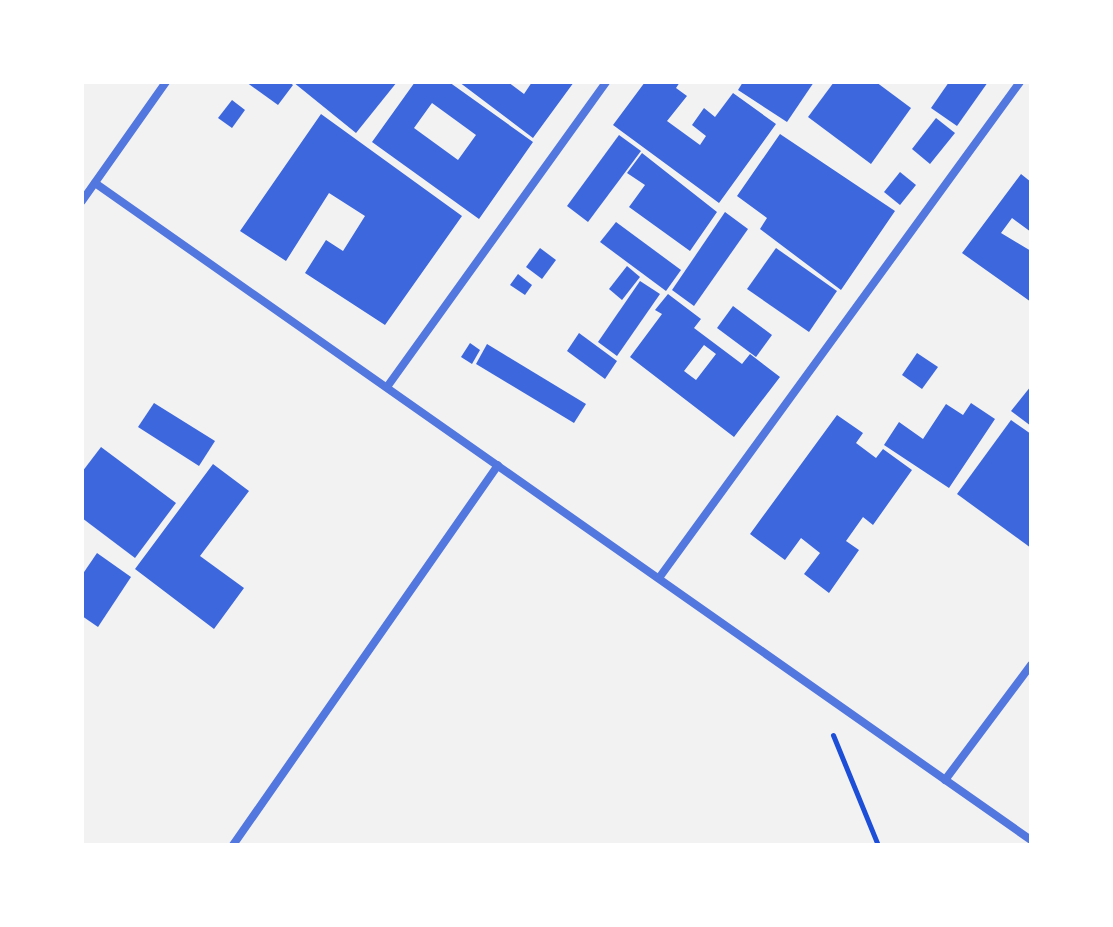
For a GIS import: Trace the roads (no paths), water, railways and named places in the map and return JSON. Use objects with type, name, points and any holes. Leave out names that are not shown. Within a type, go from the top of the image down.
[{"type":"street","points":[[82,201],[166,82]]},
{"type":"street","points":[[387,387],[606,82]]},
{"type":"street","points":[[659,578],[1020,82]]},
{"type":"street","points":[[95,183],[1031,840]]},
{"type":"street","points":[[233,845],[498,465]]},
{"type":"street","points":[[945,780],[1031,665]]}]
